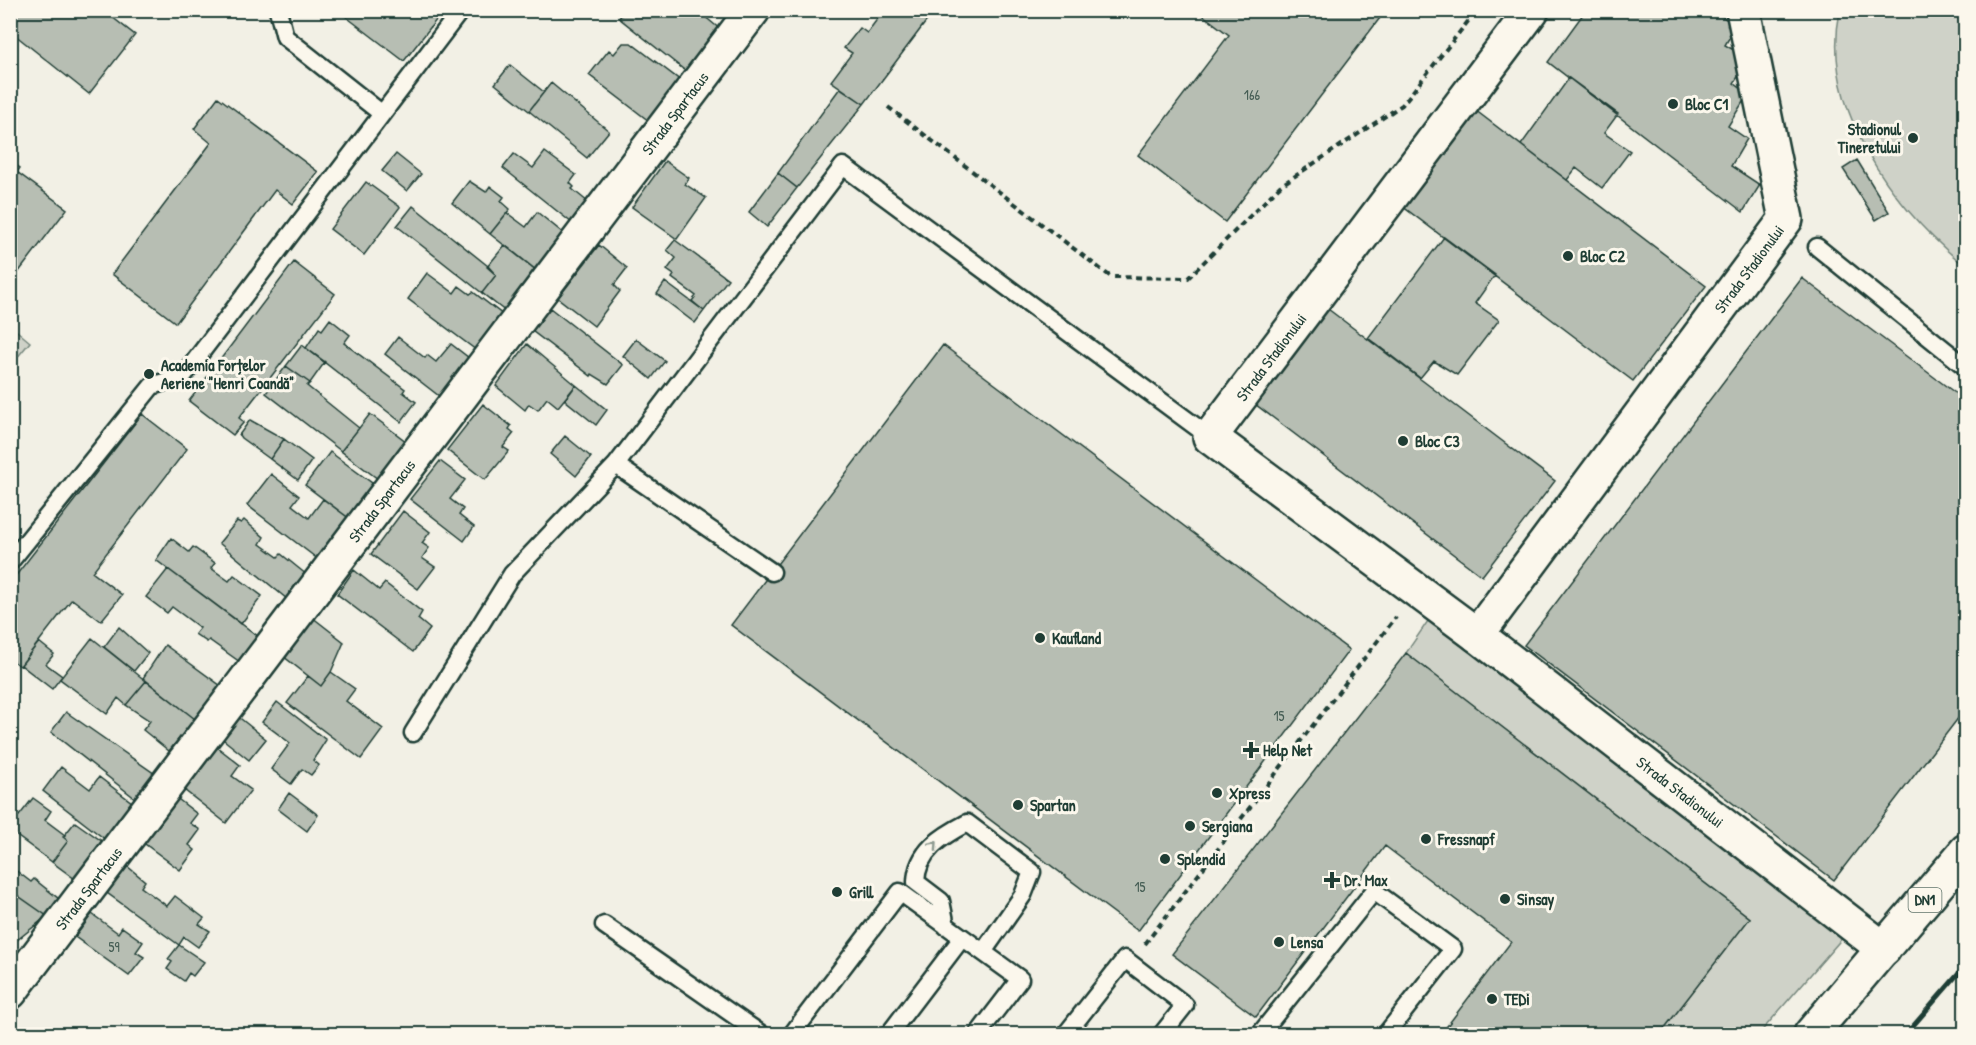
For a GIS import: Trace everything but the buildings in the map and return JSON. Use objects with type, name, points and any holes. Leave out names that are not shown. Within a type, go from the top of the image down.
[{"type":"street","name":"Strada Spartacus","points":[[10,992],[753,10]]},
{"type":"street","name":"Strada Stadionului","points":[[1532,10],[1210,437],[1477,635],[1884,949]]},
{"type":"street","name":"Strada Stadionului","points":[[1477,635],[1786,219],[1743,10]]},
{"type":"street","name":"DN1","points":[[1811,1035],[1965,851]]},
{"type":"lane","points":[[278,10],[285,37],[381,113]]},
{"type":"lane","points":[[10,561],[152,386],[184,375],[461,10]]},
{"type":"lane","points":[[413,733],[512,574],[616,465],[843,166],[1210,437]]},
{"type":"lane","points":[[1816,247],[1965,367]]},
{"type":"lane","points":[[616,465],[772,572]]},
{"type":"lane","points":[[946,926],[941,901],[916,882],[917,865],[944,835],[967,823],[1032,872],[1023,895],[983,952]]},
{"type":"lane","points":[[1260,1035],[1374,891],[1453,949],[1386,1035]]},
{"type":"lane","points":[[792,1035],[900,892],[1020,980],[978,1035]]},
{"type":"lane","points":[[603,925],[761,1035]]},
{"type":"lane","points":[[889,1035],[962,938]]},
{"type":"lane","points":[[1066,1035],[1125,959],[1185,1005],[1166,1033]]},
{"type":"path","points":[[888,106],[1111,278],[1188,278],[1280,186],[1402,105],[1477,10]]},
{"type":"path","points":[[1130,963],[1417,590]]},
{"type":"shaded area","name":"Stadionul Tineretului","points":[[1840,11],[1965,11],[1965,266],[1912,215],[1868,153],[1852,119],[1841,84],[1837,48]]},
{"type":"shaded area","points":[[11,326],[30,342],[11,365]]},
{"type":"shaded area","points":[[1432,615],[1844,936],[1759,1034],[1660,1034],[1750,918],[1406,653]]},
{"type":"railway","points":[[1906,1034],[1966,965]]},
{"type":"place","name":"Bloc C1","points":[[1673,104]]},
{"type":"place","name":"Stadionul Tineretului","points":[[1913,138]]},
{"type":"place","name":"Bloc C2","points":[[1568,256]]},
{"type":"place","name":"Academia Forțelor Aeriene \"Henri Coandă\"","points":[[149,374]]},
{"type":"place","name":"Bloc C3","points":[[1403,441]]},
{"type":"place","name":"Kaufland","points":[[1040,638]]},
{"type":"place","name":"Help Net","points":[[1251,750]]},
{"type":"place","name":"Xpress","points":[[1217,793]]},
{"type":"place","name":"Spartan","points":[[1018,805]]},
{"type":"place","name":"Sergiana","points":[[1190,826]]},
{"type":"place","name":"Fressnapf","points":[[1426,839]]},
{"type":"place","name":"Splendid","points":[[1165,859]]},
{"type":"place","name":"Dr. Max","points":[[1332,880]]},
{"type":"place","name":"Grill","points":[[837,892]]},
{"type":"place","name":"Sinsay","points":[[1505,899]]},
{"type":"place","name":"Lensa","points":[[1279,942]]},
{"type":"place","name":"TEDi","points":[[1492,999]]}]
